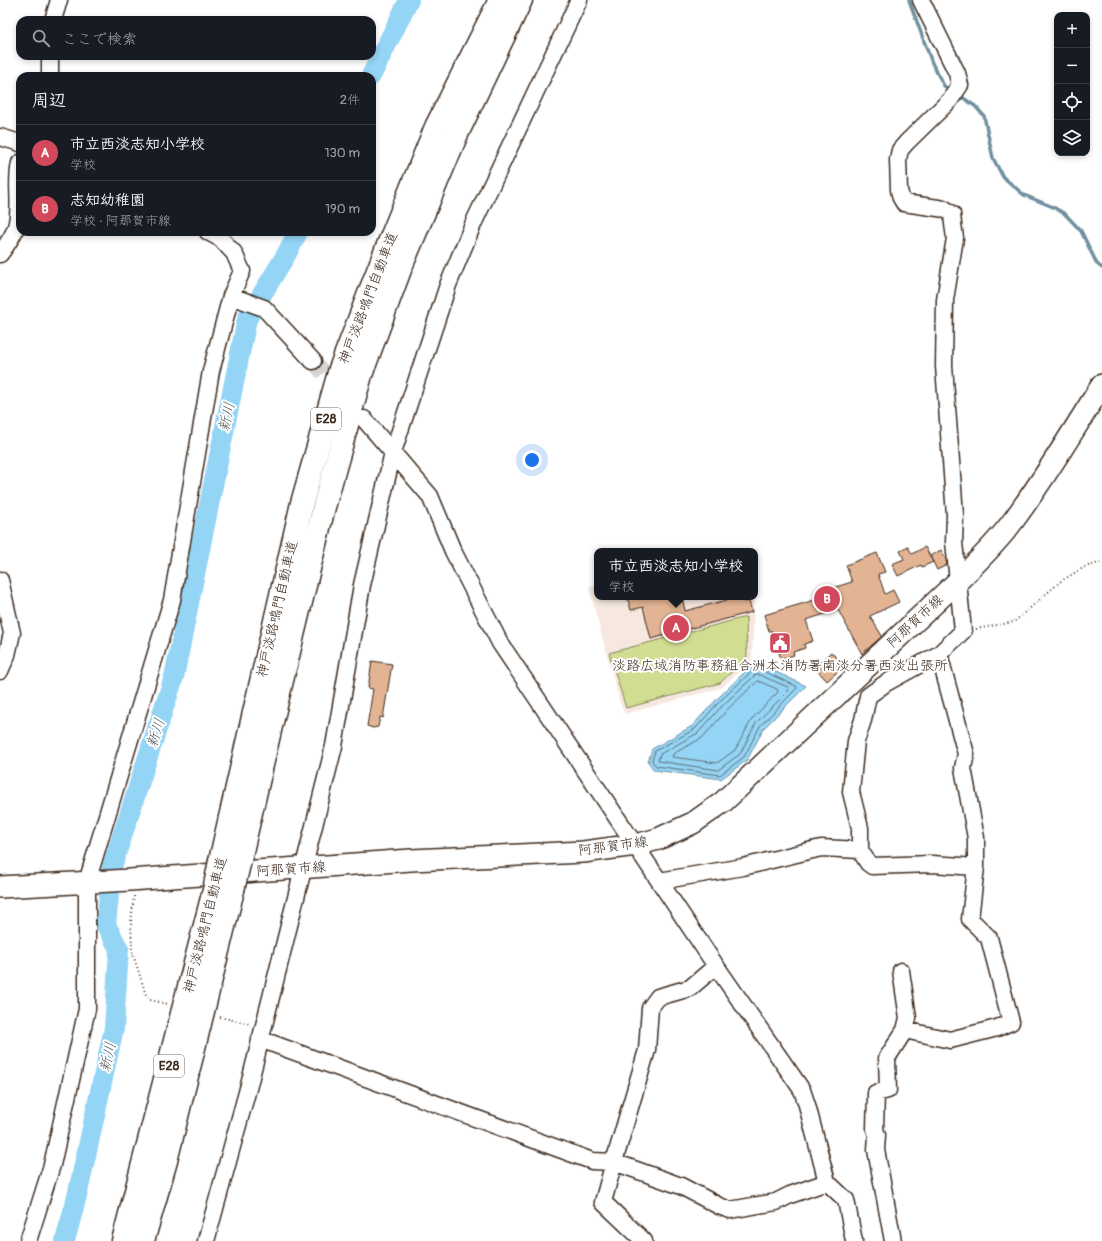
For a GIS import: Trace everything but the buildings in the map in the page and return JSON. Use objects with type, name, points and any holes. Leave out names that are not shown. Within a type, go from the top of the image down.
[{"type":"highway","name":"神戸淡路鳴門自動車道","points":[[143,1241],[166,1161],[224,890],[302,503],[340,369],[436,127],[500,0]]},
{"type":"highway","name":"神戸淡路鳴門自動車道","points":[[230,860],[272,722],[324,507],[361,375],[401,267],[454,141],[522,0]]},
{"type":"highway","name":"神戸淡路鳴門自動車道","points":[[123,1241],[224,890]]},
{"type":"main road","name":"阿那賀市線","points":[[0,887],[133,880],[411,860],[583,852],[636,845],[658,840],[693,823],[723,802],[988,551],[1013,522],[1058,455],[1102,385]]},
{"type":"street","points":[[54,16],[59,0]]},
{"type":"street","points":[[206,1241],[249,1085],[334,746],[362,585],[393,452],[448,285],[474,222],[579,0]]},
{"type":"street","points":[[921,0],[956,73],[960,85],[955,93],[906,142],[900,150],[898,159],[899,190],[904,203],[945,209],[952,214],[955,238],[944,300],[944,366],[955,515],[954,542],[963,631],[939,654],[886,683],[868,696],[863,720],[856,741],[851,792],[860,828],[860,850],[868,863],[872,866],[932,864],[976,867]]},
{"type":"street","points":[[50,60],[50,72]]},
{"type":"street","points":[[0,137],[16,142]]},
{"type":"street","points":[[0,254],[12,237],[16,227]]},
{"type":"street","points":[[28,1241],[52,1165],[87,1009],[93,882],[172,600],[211,371],[238,298],[242,271],[234,253],[221,239],[215,236]]},
{"type":"street","points":[[238,298],[264,308],[312,361]]},
{"type":"street","points":[[364,419],[430,496],[453,551],[500,643],[716,966],[802,1090],[827,1182],[846,1200],[854,1241]]},
{"type":"street","points":[[0,580],[12,633],[7,655],[0,671]]},
{"type":"street","points":[[905,1030],[950,1040],[997,1028],[1011,1022],[988,938],[970,920],[976,867],[976,838],[963,768],[966,754],[939,654]]},
{"type":"street","points":[[846,686],[868,696]]},
{"type":"street","points":[[659,881],[743,867],[821,848],[860,850]]},
{"type":"street","points":[[644,1241],[603,1202],[647,1050],[650,1008],[658,997],[690,988],[716,966]]},
{"type":"street","points":[[893,1241],[876,1150],[876,1094],[888,1090],[887,1058],[905,1030],[908,1018],[901,971]]},
{"type":"street","points":[[262,1033],[592,1161],[614,1162],[681,1186],[719,1206],[730,1210],[776,1202],[790,1195],[827,1182]]},
{"type":"path","points":[[963,631],[1014,622],[1061,581],[1085,567],[1102,562]]},
{"type":"path","points":[[133,880],[131,922],[132,951],[146,995],[150,1000],[170,1004]]},
{"type":"path","points":[[220,1017],[262,1033]]},
{"type":"shaded area","points":[[594,586],[594,600],[754,600],[752,660],[721,688],[625,714],[620,703],[589,588]]},
{"type":"green space","points":[[746,617],[747,657],[720,683],[626,708],[609,653]]},
{"type":"water","points":[[755,662],[806,686],[764,728],[747,760],[721,779],[654,770],[648,762],[652,749],[692,726]]},
{"type":"waterway","name":"新川","points":[[373,72],[409,0]]},
{"type":"waterway","points":[[909,0],[932,63],[944,86],[952,91]]},
{"type":"waterway","points":[[959,95],[975,106],[984,116],[993,158],[1003,177],[1024,195],[1053,207],[1065,214],[1081,231],[1097,264],[1102,268]]},
{"type":"waterway","name":"新川","points":[[65,1241],[78,1192],[114,1028],[119,949],[106,925],[112,867],[174,677],[247,319],[296,236]]},
{"type":"tunnel","points":[[313,361],[341,393]]},
{"type":"place","name":"志知幼稚園","points":[[827,599]]},
{"type":"place","name":"市立西淡志知小学校","points":[[676,628]]},
{"type":"place","name":"淡路広域消防事務組合洲本消防署南淡分署西淡出張所","points":[[780,643]]}]
